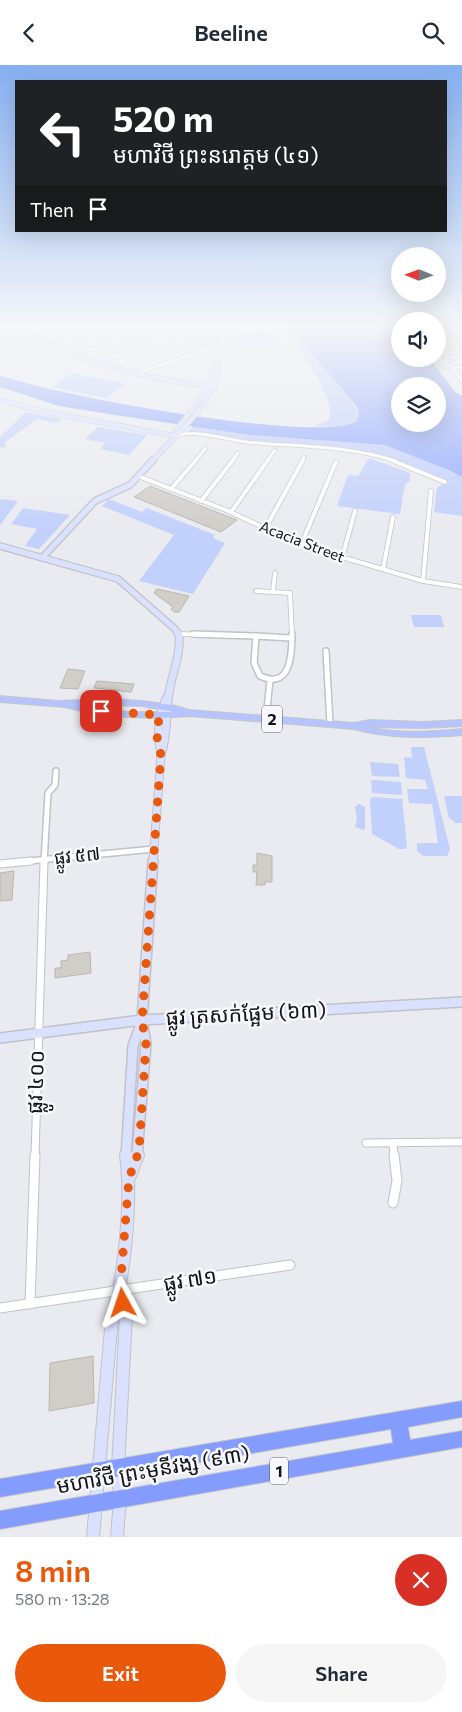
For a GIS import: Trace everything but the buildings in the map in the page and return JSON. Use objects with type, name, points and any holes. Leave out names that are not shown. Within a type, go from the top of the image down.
[{"type":"highway","name":"មហាវិថី ព្រះមុនីវង្ស (៩៣)","points":[[0,1488],[462,1409]]},
{"type":"highway","points":[[398,1420],[403,1449]]},
{"type":"highway","name":"មហាវិថី ព្រះមុនីវង្ស (៩៣)","points":[[0,1520],[462,1439]]},
{"type":"main road","points":[[44,557],[95,501],[126,488],[137,478],[176,433],[203,395]]},
{"type":"main road","points":[[0,400],[50,413],[176,433],[183,431],[210,395]]},
{"type":"main road","points":[[0,546],[118,579],[167,620],[179,634],[180,646],[169,693],[160,711],[157,741],[161,755]]},
{"type":"main road","points":[[117,1537],[120,1499],[109,1469],[112,1317],[120,1290],[129,1178],[139,1151],[146,1044],[142,1020],[161,755],[166,741],[170,707],[169,693]]},
{"type":"main road","name":"2","points":[[0,699],[65,704],[81,709],[160,711],[170,707],[189,713]]},
{"type":"main road","name":"2","points":[[160,711],[169,716],[189,713],[354,726],[370,723],[423,725],[462,723]]},
{"type":"main road","name":"2","points":[[354,726],[370,732],[408,734],[462,732]]},
{"type":"main road","name":"ផ្លូវ ត្រសក់ផ្អែម (៦៣)","points":[[0,1038],[142,1020],[462,1002]]},
{"type":"main road","points":[[93,1537],[95,1504],[109,1469],[126,1316],[120,1290]]},
{"type":"street","points":[[176,433],[188,432],[246,441],[308,445],[372,454],[410,467],[444,482]]},
{"type":"street","points":[[171,489],[206,447]]},
{"type":"street","points":[[231,512],[275,450]]},
{"type":"street","points":[[202,501],[238,453]]},
{"type":"street","points":[[265,529],[304,457]]},
{"type":"street","points":[[300,545],[336,462]]},
{"type":"street","name":"Acacia Street","points":[[137,478],[147,480],[231,512],[300,545],[423,581],[462,587]]},
{"type":"street","points":[[423,581],[431,491]]},
{"type":"street","points":[[342,558],[355,511]]},
{"type":"street","points":[[383,569],[393,517]]},
{"type":"street","points":[[273,591],[275,573]]},
{"type":"street","points":[[256,591],[290,593],[291,638],[288,668],[285,674],[270,680],[261,677],[254,666],[256,636]]},
{"type":"street","points":[[179,634],[291,638]]},
{"type":"street","points":[[326,651],[330,724]]},
{"type":"street","points":[[266,719],[270,680]]},
{"type":"street","name":"ផ្លូវ ៤០០","points":[[30,1304],[37,1033],[44,859],[48,793],[55,785],[56,771]]},
{"type":"street","name":"ផ្លូវ ៥៧","points":[[0,864],[154,849]]},
{"type":"street","points":[[366,1143],[462,1142]]},
{"type":"street","points":[[393,1143],[397,1181],[393,1203]]},
{"type":"street","name":"ផ្លូវ ៧១","points":[[0,1308],[290,1265]]},
{"type":"shaded area","points":[[90,395],[111,395],[107,398]]},
{"type":"shaded area","points":[[325,395],[347,395],[360,416],[357,421],[342,427],[314,426],[329,420],[330,411]]},
{"type":"shaded area","points":[[26,412],[61,419],[57,423],[37,419],[4,443],[6,444],[4,446],[7,448],[0,447],[0,437]]},
{"type":"shaded area","points":[[193,426],[250,435],[384,445],[449,470],[462,477],[462,516],[434,512],[437,488],[444,483],[393,460],[339,448],[246,442],[188,432]]},
{"type":"shaded area","points":[[98,427],[147,435],[129,455],[100,449],[105,443],[85,439]]},
{"type":"shaded area","points":[[369,458],[410,473],[410,481],[405,484],[400,514],[337,506],[348,475],[358,476]]},
{"type":"shaded area","points":[[0,499],[18,501],[0,525]]},
{"type":"shaded area","points":[[109,499],[142,512],[147,508],[215,535],[213,538],[225,543],[193,594],[139,581],[174,535],[102,506]]},
{"type":"shaded area","points":[[23,508],[70,515],[39,549],[25,546],[37,529],[11,524]]},
{"type":"shaded area","points":[[411,615],[441,615],[444,627],[414,627]]},
{"type":"shaded area","points":[[411,747],[424,747],[450,849],[447,856],[423,856],[417,851],[417,843],[438,843],[432,804],[409,803],[407,789],[428,789],[425,780],[406,778],[404,757],[412,758]]},
{"type":"shaded area","points":[[370,762],[398,764],[400,777],[372,776]]},
{"type":"shaded area","points":[[371,781],[401,782],[402,795],[372,793]]},
{"type":"shaded area","points":[[444,796],[462,796],[462,823],[456,823],[449,818]]},
{"type":"shaded area","points":[[373,797],[402,799],[407,846],[405,849],[399,849],[372,834],[370,799]]},
{"type":"shaded area","points":[[359,804],[365,807],[365,829],[363,830],[355,827],[357,819],[355,807]]},
{"type":"water","points":[[24,395],[75,395],[183,414],[293,427],[333,427],[357,421],[359,412],[347,395],[391,395],[391,432],[446,432],[446,395],[462,396],[462,477],[449,470],[384,445],[250,435],[59,406]]},
{"type":"route","points":[[101,711],[159,715],[157,741],[161,755],[142,1020],[146,1044],[139,1151],[129,1178],[120,1290],[123,1303]]}]
